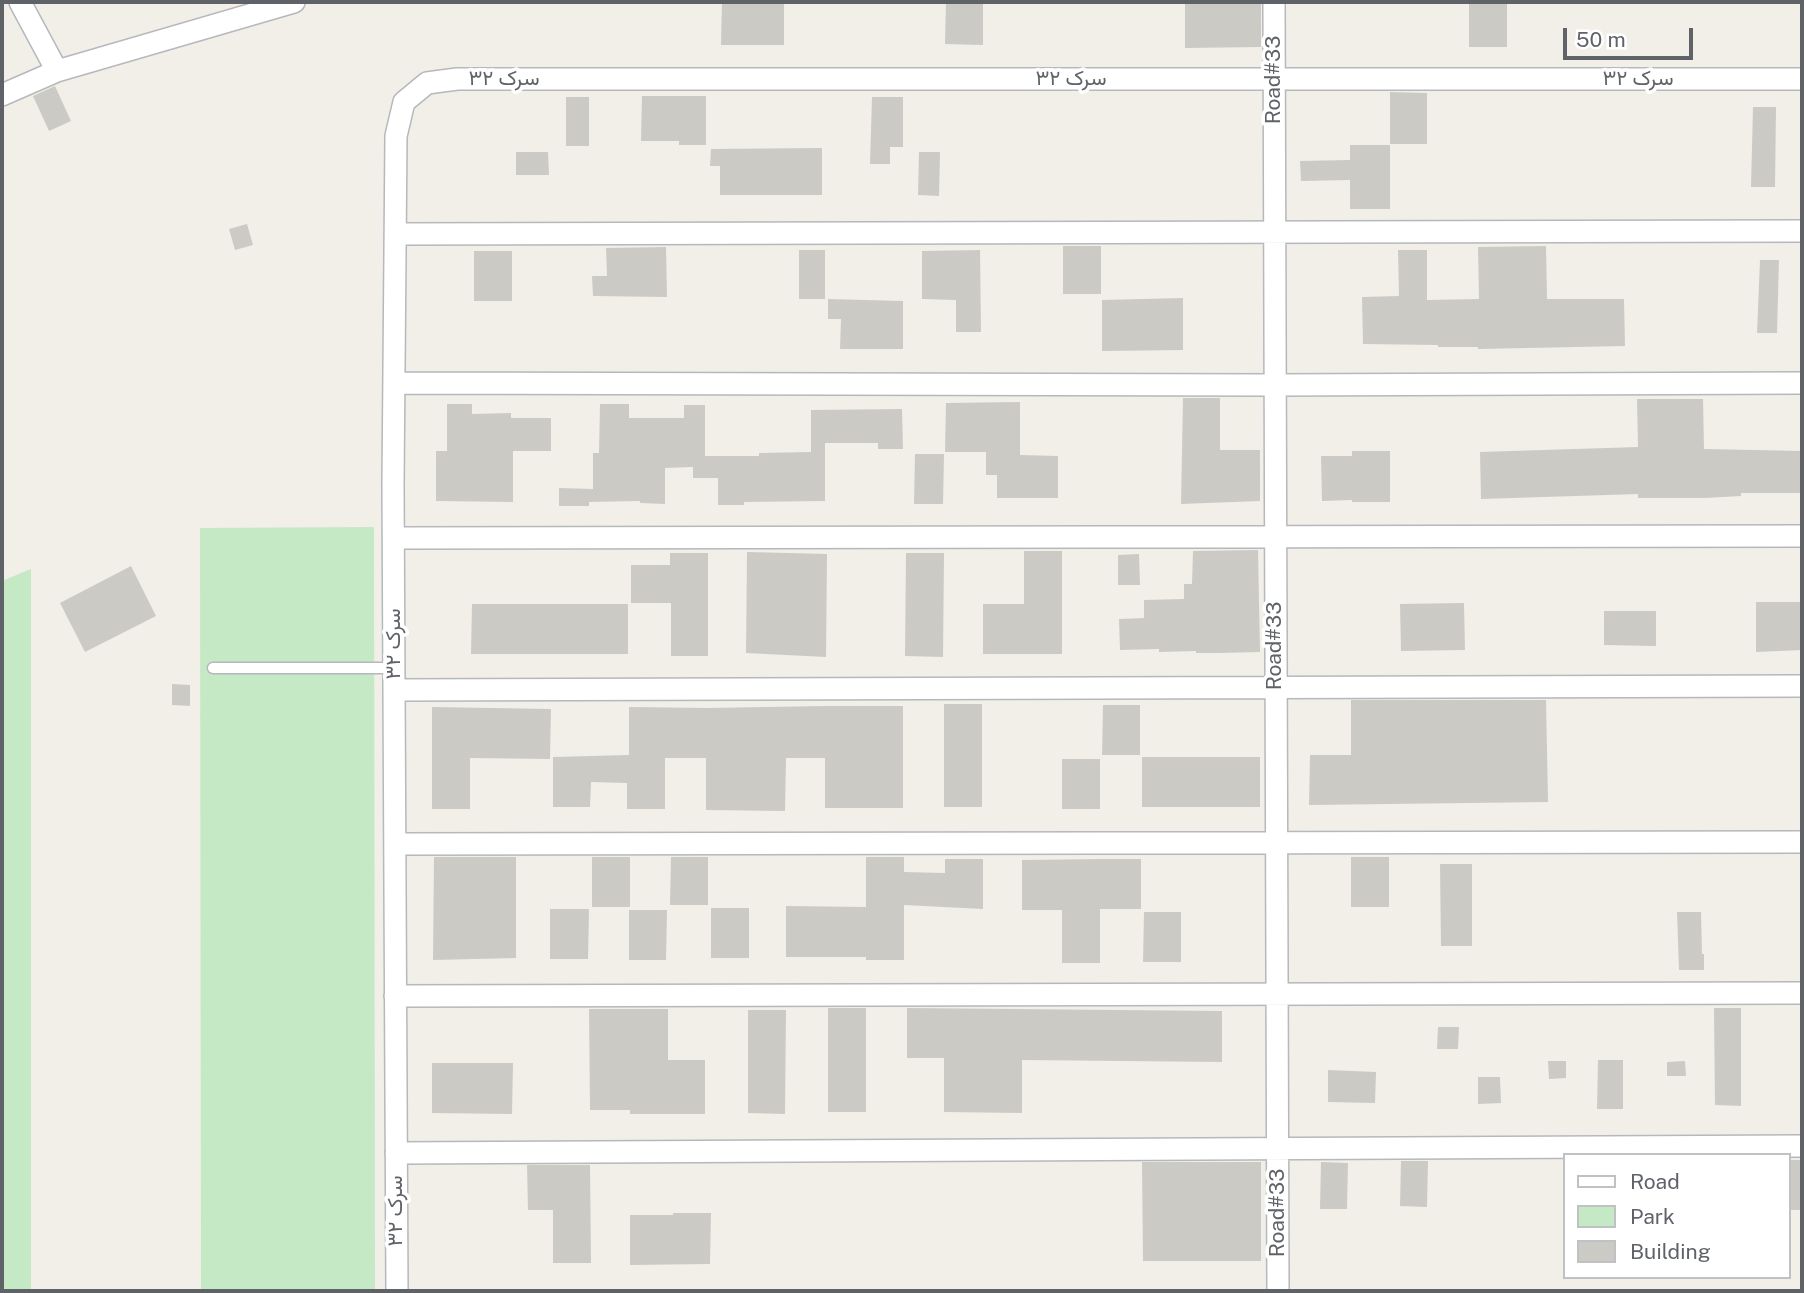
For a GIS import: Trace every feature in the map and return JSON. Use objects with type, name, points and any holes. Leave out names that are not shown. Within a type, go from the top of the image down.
[{"type":"street","points":[[20,2],[57,71]]},
{"type":"street","points":[[2,95],[57,71],[294,2]]},
{"type":"street","name":"Road#33","points":[[1274,2],[1278,1291]]},
{"type":"street","name":"سرک ۳۲","points":[[397,1291],[394,383],[396,136],[404,102],[427,83],[457,79],[1802,79]]},
{"type":"street","points":[[396,234],[1802,231]]},
{"type":"street","points":[[394,383],[1802,383]]},
{"type":"street","points":[[394,538],[1802,536]]},
{"type":"street","points":[[394,690],[1802,686]]},
{"type":"street","points":[[395,844],[1802,842]]},
{"type":"street","points":[[395,996],[1802,993]]},
{"type":"street","points":[[396,1153],[1802,1146]]},
{"type":"lane","points":[[213,668],[394,668]]},
{"type":"green space","points":[[374,527],[375,1291],[201,1291],[200,528]]},
{"type":"green space","points":[[31,569],[31,1291],[2,1291],[2,581]]},
{"type":"building","points":[[722,2],[784,2],[784,45],[721,45]]},
{"type":"building","points":[[946,2],[983,2],[983,45],[945,44]]},
{"type":"building","points":[[1185,2],[1261,2],[1261,47],[1185,48]]},
{"type":"building","points":[[1469,2],[1507,2],[1507,47],[1469,47]]},
{"type":"building","points":[[55,86],[71,121],[49,131],[33,96]]},
{"type":"building","points":[[1390,92],[1427,93],[1427,144],[1390,144]]},
{"type":"building","points":[[642,96],[706,96],[706,145],[679,145],[679,141],[641,141]]},
{"type":"building","points":[[566,97],[589,97],[589,146],[566,146]]},
{"type":"building","points":[[872,97],[903,97],[903,147],[890,147],[890,164],[870,164]]},
{"type":"building","points":[[1753,107],[1776,107],[1775,187],[1751,187]]},
{"type":"building","points":[[1350,145],[1390,145],[1390,209],[1350,209],[1350,180],[1301,181],[1300,161],[1350,160]]},
{"type":"building","points":[[822,148],[822,195],[720,195],[720,166],[710,166],[711,149]]},
{"type":"building","points":[[516,152],[548,152],[549,175],[516,175]]},
{"type":"building","points":[[919,152],[940,152],[939,196],[918,195]]},
{"type":"building","points":[[247,224],[253,245],[235,250],[229,229]]},
{"type":"building","points":[[1063,246],[1101,246],[1101,294],[1063,294]]},
{"type":"building","points":[[1546,246],[1547,299],[1624,299],[1625,346],[1478,349],[1438,345],[1363,344],[1362,297],[1399,296],[1398,250],[1427,250],[1427,300],[1479,299],[1478,247]]},
{"type":"building","points":[[666,247],[667,297],[593,296],[592,276],[607,276],[606,248]]},
{"type":"building","points":[[799,250],[825,250],[825,299],[799,299]]},
{"type":"building","points":[[980,250],[981,332],[956,332],[956,300],[922,299],[922,251]]},
{"type":"building","points":[[474,251],[512,251],[512,301],[474,301]]},
{"type":"building","points":[[1760,260],[1779,260],[1777,333],[1757,333]]},
{"type":"building","points":[[1183,298],[1183,350],[1102,351],[1102,300]]},
{"type":"building","points":[[828,299],[903,301],[903,349],[840,349],[841,319],[828,319]]},
{"type":"building","points":[[1183,398],[1220,398],[1220,450],[1260,450],[1260,501],[1181,504]]},
{"type":"building","points":[[1637,399],[1703,399],[1704,449],[1802,451],[1802,493],[1741,493],[1741,496],[1705,498],[1638,498],[1638,494],[1481,499],[1480,452],[1638,447]]},
{"type":"building","points":[[1020,402],[1020,455],[1058,456],[1058,498],[997,498],[997,475],[986,475],[986,452],[945,452],[946,403]]},
{"type":"building","points":[[447,404],[472,404],[472,414],[511,413],[511,418],[551,418],[551,451],[513,451],[513,502],[436,501],[436,451],[447,451]]},
{"type":"building","points":[[600,404],[629,404],[629,418],[684,418],[684,405],[705,405],[705,456],[811,452],[811,410],[902,409],[903,449],[878,449],[878,443],[825,443],[825,501],[718,505],[718,478],[693,478],[693,467],[665,468],[665,504],[640,501],[589,502],[589,506],[559,506],[559,488],[593,489],[593,453],[599,453]]},
{"type":"building","points":[[1352,451],[1390,451],[1390,502],[1322,501],[1321,456],[1352,456]]},
{"type":"building","points":[[915,454],[944,454],[943,504],[914,504]]},
{"type":"building","points":[[1258,550],[1260,652],[1120,650],[1119,619],[1144,618],[1144,600],[1184,599],[1184,584],[1192,584],[1193,551]]},
{"type":"building","points":[[1024,551],[1062,551],[1062,654],[983,654],[983,604],[1024,604]]},
{"type":"building","points":[[747,552],[827,554],[826,657],[746,653]]},
{"type":"building","points":[[670,553],[708,553],[708,656],[671,656],[671,603],[631,603],[631,565],[670,565]]},
{"type":"building","points":[[906,553],[944,553],[943,657],[905,656]]},
{"type":"building","points":[[1139,554],[1140,585],[1118,585],[1118,555]]},
{"type":"building","points":[[131,566],[156,616],[85,652],[60,603]]},
{"type":"building","points":[[1756,602],[1802,602],[1802,650],[1756,652]]},
{"type":"building","points":[[1464,603],[1465,650],[1401,651],[1400,604]]},
{"type":"building","points":[[472,604],[628,604],[628,654],[471,654]]},
{"type":"building","points":[[1604,611],[1656,611],[1656,646],[1604,645]]},
{"type":"building","points":[[172,684],[190,685],[190,706],[172,705]]},
{"type":"building","points":[[1351,700],[1546,700],[1548,802],[1309,805],[1310,755],[1351,755]]},
{"type":"building","points":[[944,704],[982,704],[982,807],[944,807]]},
{"type":"building","points":[[1103,705],[1140,705],[1140,755],[1102,755]]},
{"type":"building","points":[[903,706],[903,808],[825,808],[825,758],[786,758],[785,811],[706,810],[706,758],[665,758],[665,809],[627,809],[627,783],[591,782],[590,807],[553,807],[553,757],[629,755],[629,707]]},
{"type":"building","points":[[432,707],[551,709],[550,759],[470,758],[470,809],[432,809]]},
{"type":"building","points":[[1142,757],[1260,757],[1260,807],[1142,807]]},
{"type":"building","points":[[1062,759],[1100,759],[1100,809],[1062,809]]},
{"type":"building","points":[[434,857],[516,857],[516,958],[433,960]]},
{"type":"building","points":[[592,857],[630,857],[630,907],[592,907]]},
{"type":"building","points":[[671,857],[708,857],[708,905],[670,905]]},
{"type":"building","points":[[866,857],[904,857],[904,872],[945,873],[945,859],[983,859],[983,909],[904,905],[904,960],[786,957],[786,906],[866,907]]},
{"type":"building","points":[[1351,857],[1389,857],[1389,907],[1351,907]]},
{"type":"building","points":[[1141,859],[1141,909],[1100,909],[1100,963],[1062,963],[1062,910],[1022,910],[1022,860]]},
{"type":"building","points":[[1440,864],[1472,864],[1472,946],[1441,946]]},
{"type":"building","points":[[711,908],[749,908],[749,958],[711,958]]},
{"type":"building","points":[[550,909],[589,909],[588,959],[550,959]]},
{"type":"building","points":[[629,910],[667,910],[666,960],[629,960]]},
{"type":"building","points":[[1144,912],[1181,912],[1181,962],[1143,962]]},
{"type":"building","points":[[1677,912],[1701,912],[1704,970],[1679,970]]},
{"type":"building","points":[[828,1008],[866,1008],[866,1112],[828,1112]]},
{"type":"building","points":[[907,1008],[1222,1011],[1222,1062],[1022,1060],[1022,1113],[944,1112],[944,1058],[907,1058]]},
{"type":"building","points":[[1714,1008],[1741,1008],[1741,1106],[1715,1105]]},
{"type":"building","points":[[589,1009],[668,1009],[668,1060],[705,1060],[705,1114],[630,1114],[630,1110],[590,1110]]},
{"type":"building","points":[[748,1010],[786,1010],[785,1114],[748,1113]]},
{"type":"building","points":[[1438,1027],[1459,1027],[1458,1049],[1437,1049]]},
{"type":"building","points":[[1598,1060],[1623,1060],[1623,1109],[1597,1109]]},
{"type":"building","points":[[1548,1061],[1566,1061],[1566,1078],[1549,1079]]},
{"type":"building","points":[[1685,1061],[1686,1076],[1667,1076],[1667,1062]]},
{"type":"building","points":[[432,1063],[513,1063],[512,1114],[432,1113]]},
{"type":"building","points":[[1328,1070],[1376,1072],[1375,1103],[1328,1102]]},
{"type":"building","points":[[1478,1077],[1500,1077],[1501,1103],[1478,1104]]},
{"type":"building","points":[[1790,1160],[1802,1160],[1802,1210],[1790,1210]]},
{"type":"building","points":[[1401,1161],[1428,1161],[1427,1207],[1400,1206]]},
{"type":"building","points":[[1142,1162],[1261,1162],[1261,1261],[1143,1261]]},
{"type":"building","points":[[1321,1162],[1348,1163],[1347,1209],[1320,1209]]},
{"type":"building","points":[[527,1165],[590,1165],[591,1263],[553,1263],[553,1210],[528,1210]]},
{"type":"building","points":[[711,1213],[710,1264],[630,1265],[630,1215]]}]
